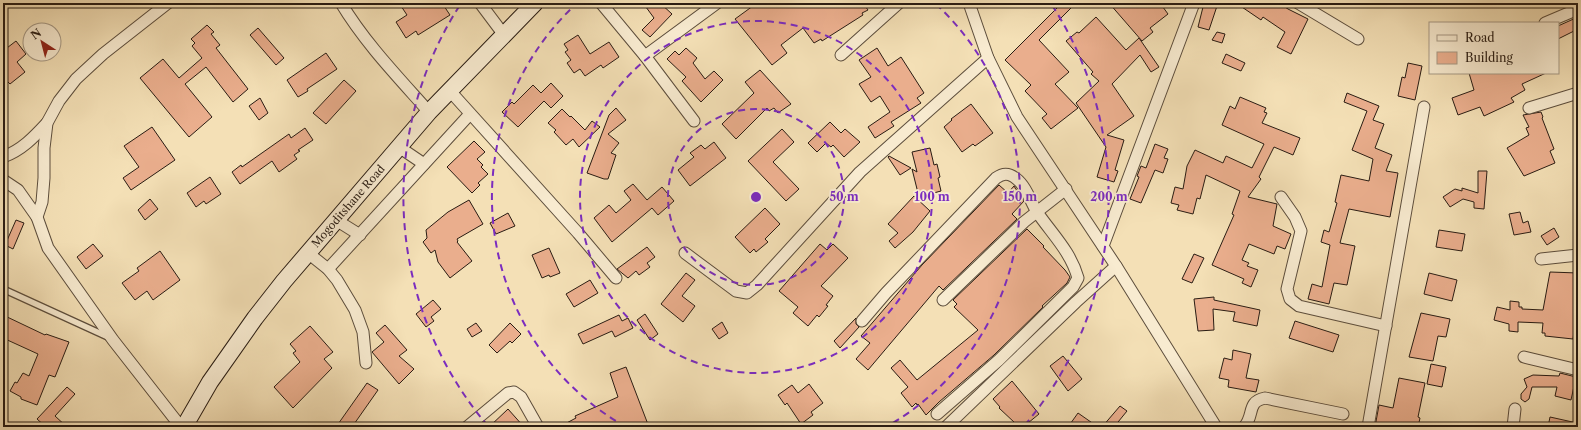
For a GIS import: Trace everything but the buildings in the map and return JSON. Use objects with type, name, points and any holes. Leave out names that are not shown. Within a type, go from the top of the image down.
[{"type":"main road","name":"Mogoditshane Road","points":[[182,427],[210,382],[284,280],[429,112],[535,3]]},
{"type":"street","points":[[3,157],[14,153],[31,140],[47,123],[59,101],[76,79],[103,54],[168,3]]},
{"type":"street","points":[[341,3],[356,27],[373,49],[429,112]]},
{"type":"street","points":[[480,3],[504,36]]},
{"type":"street","points":[[601,3],[645,56],[694,121]]},
{"type":"street","points":[[645,56],[717,3]]},
{"type":"street","points":[[841,55],[900,3]]},
{"type":"street","points":[[969,3],[988,58],[1017,116],[1116,266],[1216,427]]},
{"type":"street","points":[[1103,246],[1194,3]]},
{"type":"street","points":[[1298,3],[1358,39]]},
{"type":"street","points":[[1547,22],[1578,9]]},
{"type":"street","points":[[685,253],[736,291],[747,293],[757,285],[860,172],[988,58]]},
{"type":"street","points":[[450,91],[578,233],[616,278]]},
{"type":"street","points":[[1529,108],[1578,93]]},
{"type":"street","points":[[1368,427],[1424,107]]},
{"type":"street","points":[[328,269],[470,114]]},
{"type":"street","points":[[37,217],[42,202],[44,148],[47,123]]},
{"type":"street","points":[[399,147],[424,164]]},
{"type":"street","points":[[862,321],[886,293],[996,178],[1002,174],[1010,174],[1017,180],[1028,194],[1037,212],[1060,243],[1075,268],[1078,278],[1073,287],[999,360],[937,414]]},
{"type":"street","points":[[3,180],[18,190],[37,217],[48,248],[114,340],[182,427]]},
{"type":"street","points":[[943,300],[1037,212],[1066,189]]},
{"type":"street","points":[[1281,197],[1295,217],[1301,231],[1287,289],[1290,299],[1299,306],[1386,326]]},
{"type":"street","points":[[336,220],[360,234]]},
{"type":"street","points":[[308,253],[328,269],[337,280],[355,310],[363,332],[366,363]]},
{"type":"street","points":[[1541,258],[1578,255]]},
{"type":"street","points":[[946,427],[1076,302],[1116,266]]},
{"type":"street","points":[[1524,357],[1578,370]]},
{"type":"street","points":[[467,427],[508,393],[514,392],[521,398],[538,427]]},
{"type":"street","points":[[1244,427],[1250,418],[1253,404],[1258,400],[1266,398],[1343,414]]},
{"type":"street","points":[[1513,427],[1515,409]]},
{"type":"lane","points":[[3,289],[114,340]]}]
